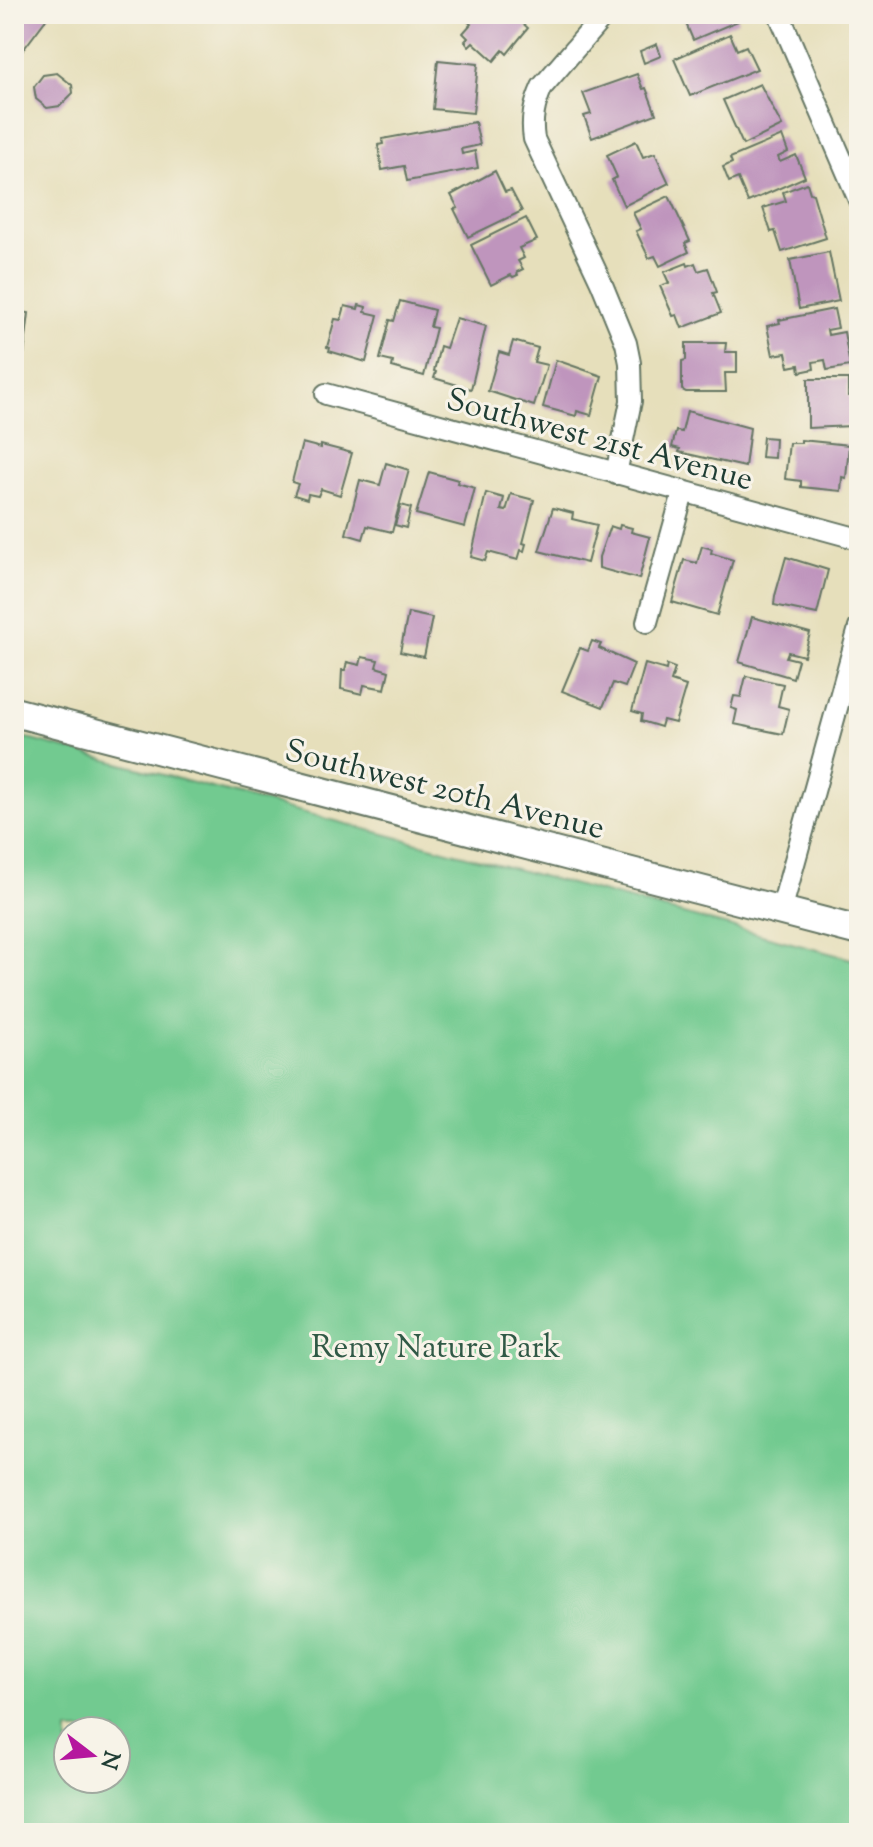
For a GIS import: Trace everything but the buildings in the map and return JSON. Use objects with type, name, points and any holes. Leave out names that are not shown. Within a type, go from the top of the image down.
[{"type":"street","points":[[605,14],[542,87],[533,113],[534,139],[626,343],[631,401],[616,474]]},
{"type":"street","points":[[779,14],[859,200]]},
{"type":"street","name":"Southwest 21st Avenue","points":[[326,394],[859,539]]},
{"type":"street","points":[[647,622],[683,493]]},
{"type":"street","points":[[781,911],[859,628]]},
{"type":"street","name":"Southwest 20th Avenue","points":[[14,712],[859,931]]},
{"type":"green space","name":"Remy Nature Park","points":[[14,735],[859,961],[859,1833],[14,1833]]}]
